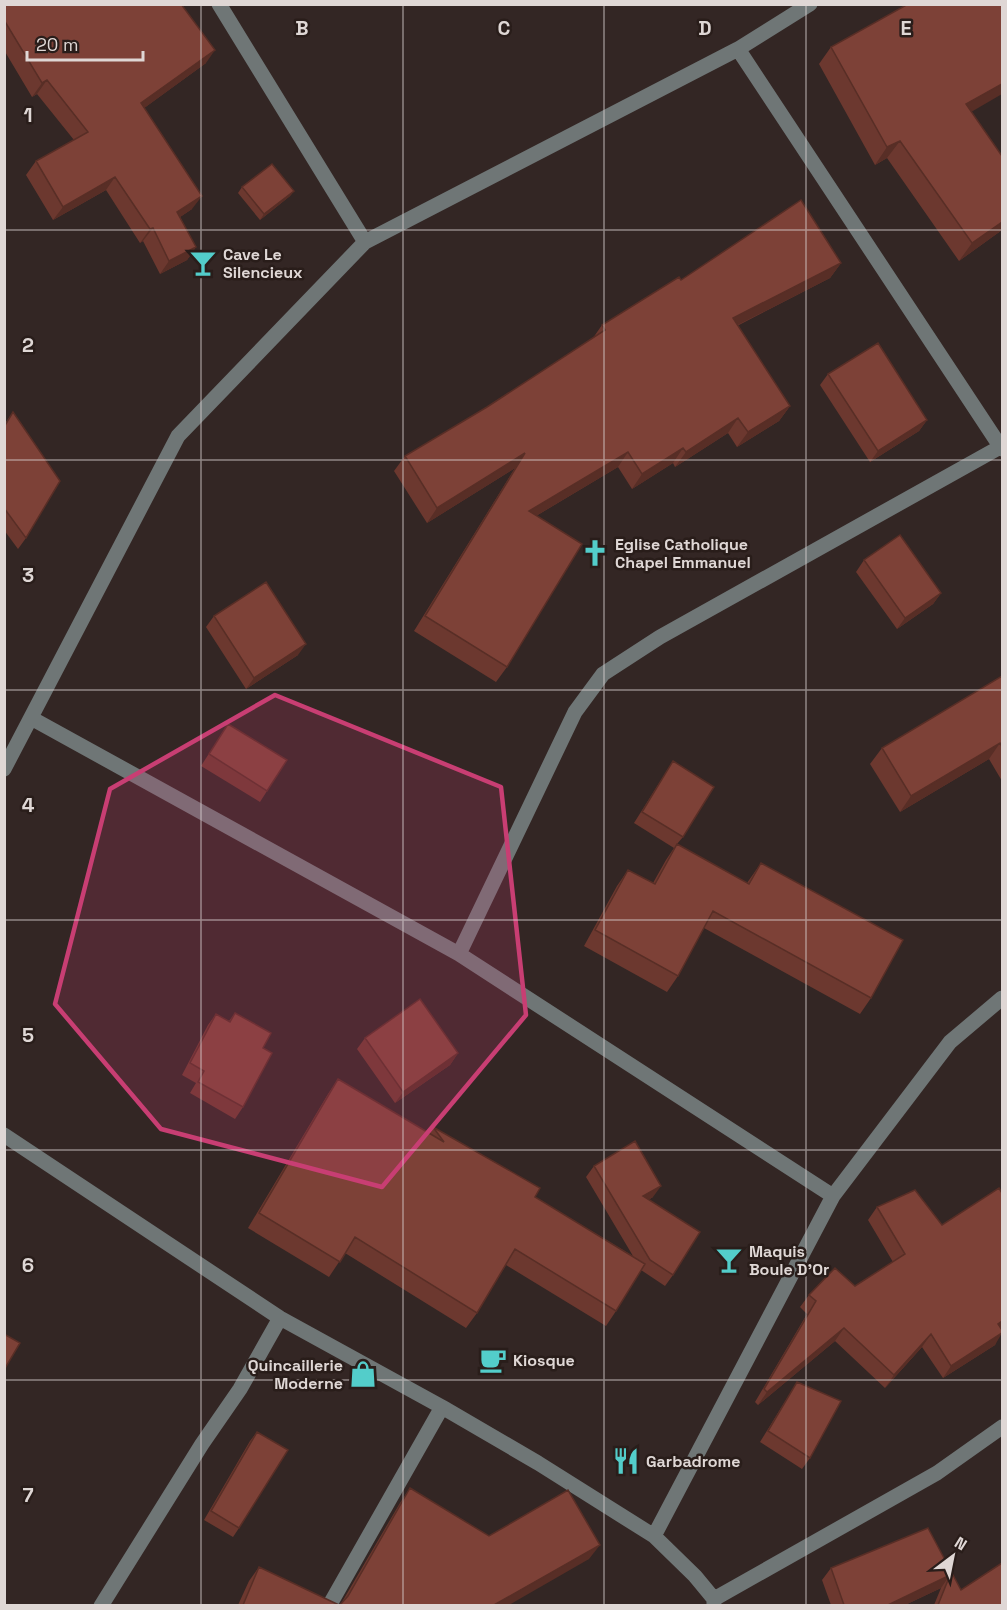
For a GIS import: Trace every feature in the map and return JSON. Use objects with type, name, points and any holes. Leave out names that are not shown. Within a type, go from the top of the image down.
[{"type":"street","points":[[219,4],[366,242]]},
{"type":"street","points":[[4,769],[178,436],[366,242],[738,49],[810,4]]},
{"type":"street","points":[[459,954],[575,712],[603,674],[660,638],[1002,447],[738,49]]},
{"type":"street","points":[[31,718],[459,954],[832,1196]]},
{"type":"street","points":[[654,1536],[832,1196],[950,1042],[1002,998]]},
{"type":"street","points":[[4,1135],[280,1318],[442,1407],[538,1463],[654,1536],[694,1576],[714,1602],[937,1473],[1002,1427]]},
{"type":"street","points":[[101,1605],[202,1444],[240,1389],[280,1318]]},
{"type":"street","points":[[329,1605],[442,1407]]},
{"type":"highlighted area","points":[[275,695],[501,787],[526,1015],[382,1187],[161,1129],[55,1004],[110,789]]},
{"type":"building","points":[[4,4],[181,4],[215,50],[141,103],[202,196],[177,212],[196,247],[169,261],[153,228],[150,229],[115,177],[63,207],[36,161],[88,132],[47,80],[42,83],[4,20]]},
{"type":"building","points":[[908,4],[1002,4],[1002,84],[966,104],[1002,156],[1002,222],[972,243],[900,141],[887,147],[831,47]]},
{"type":"building","points":[[272,164],[294,191],[264,214],[242,187]]},
{"type":"building","points":[[801,200],[841,263],[733,318],[790,406],[748,432],[738,418],[686,452],[683,448],[642,474],[628,452],[529,511],[582,544],[507,667],[425,616],[525,453],[437,508],[405,456],[487,407],[605,330],[602,325],[679,277],[681,280]]},
{"type":"building","points":[[878,343],[927,420],[878,451],[828,374]]},
{"type":"building","points":[[13,412],[60,481],[26,538],[4,508],[4,427]]},
{"type":"building","points":[[900,535],[941,593],[905,618],[864,560]]},
{"type":"building","points":[[266,582],[306,644],[254,678],[214,616]]},
{"type":"building","points":[[1002,676],[1002,747],[1000,743],[911,796],[882,748]]},
{"type":"building","points":[[228,724],[287,760],[267,791],[209,754]]},
{"type":"building","points":[[673,761],[714,787],[683,837],[642,812]]},
{"type":"building","points":[[677,844],[749,884],[761,863],[903,940],[871,998],[713,911],[678,976],[595,930],[628,870],[655,884]]},
{"type":"building","points":[[420,999],[458,1053],[403,1092],[365,1038]]},
{"type":"building","points":[[235,1013],[271,1033],[263,1048],[272,1053],[243,1107],[198,1082],[204,1071],[190,1063],[216,1014],[230,1022]]},
{"type":"building","points":[[338,1079],[444,1142],[433,1127],[540,1188],[535,1197],[645,1264],[616,1311],[515,1249],[477,1313],[355,1237],[340,1262],[259,1213]]},
{"type":"building","points":[[635,1141],[661,1186],[643,1196],[700,1232],[673,1275],[650,1260],[594,1166]]},
{"type":"building","points":[[999,1188],[1002,1193],[1002,1321],[998,1324],[1002,1333],[951,1366],[931,1334],[894,1375],[844,1328],[767,1392],[764,1389],[816,1301],[809,1295],[835,1268],[855,1286],[905,1254],[877,1207],[915,1190],[942,1225]]},
{"type":"building","points":[[4,1334],[20,1343],[4,1370]]},
{"type":"building","points":[[797,1382],[841,1401],[810,1458],[768,1431]]},
{"type":"building","points":[[257,1432],[288,1450],[239,1528],[211,1511]]},
{"type":"building","points":[[410,1488],[489,1536],[568,1490],[600,1545],[494,1605],[340,1605],[348,1596]]},
{"type":"building","points":[[928,1528],[961,1590],[1002,1563],[1002,1605],[938,1605],[950,1575],[888,1605],[844,1605],[831,1568]]},
{"type":"building","points":[[259,1567],[339,1605],[243,1605]]},
{"type":"place","name":"Cave Le Silencieux","points":[[203,263]]},
{"type":"place","name":"Eglise Catholique Chapel Emmanuel","points":[[595,553]]},
{"type":"place","name":"Maquis Boule D'Or","points":[[729,1260]]},
{"type":"place","name":"Kiosque","points":[[493,1360]]},
{"type":"place","name":"Quincaillerie Moderne","points":[[363,1374]]},
{"type":"place","name":"Garbadrome","points":[[626,1461]]}]
